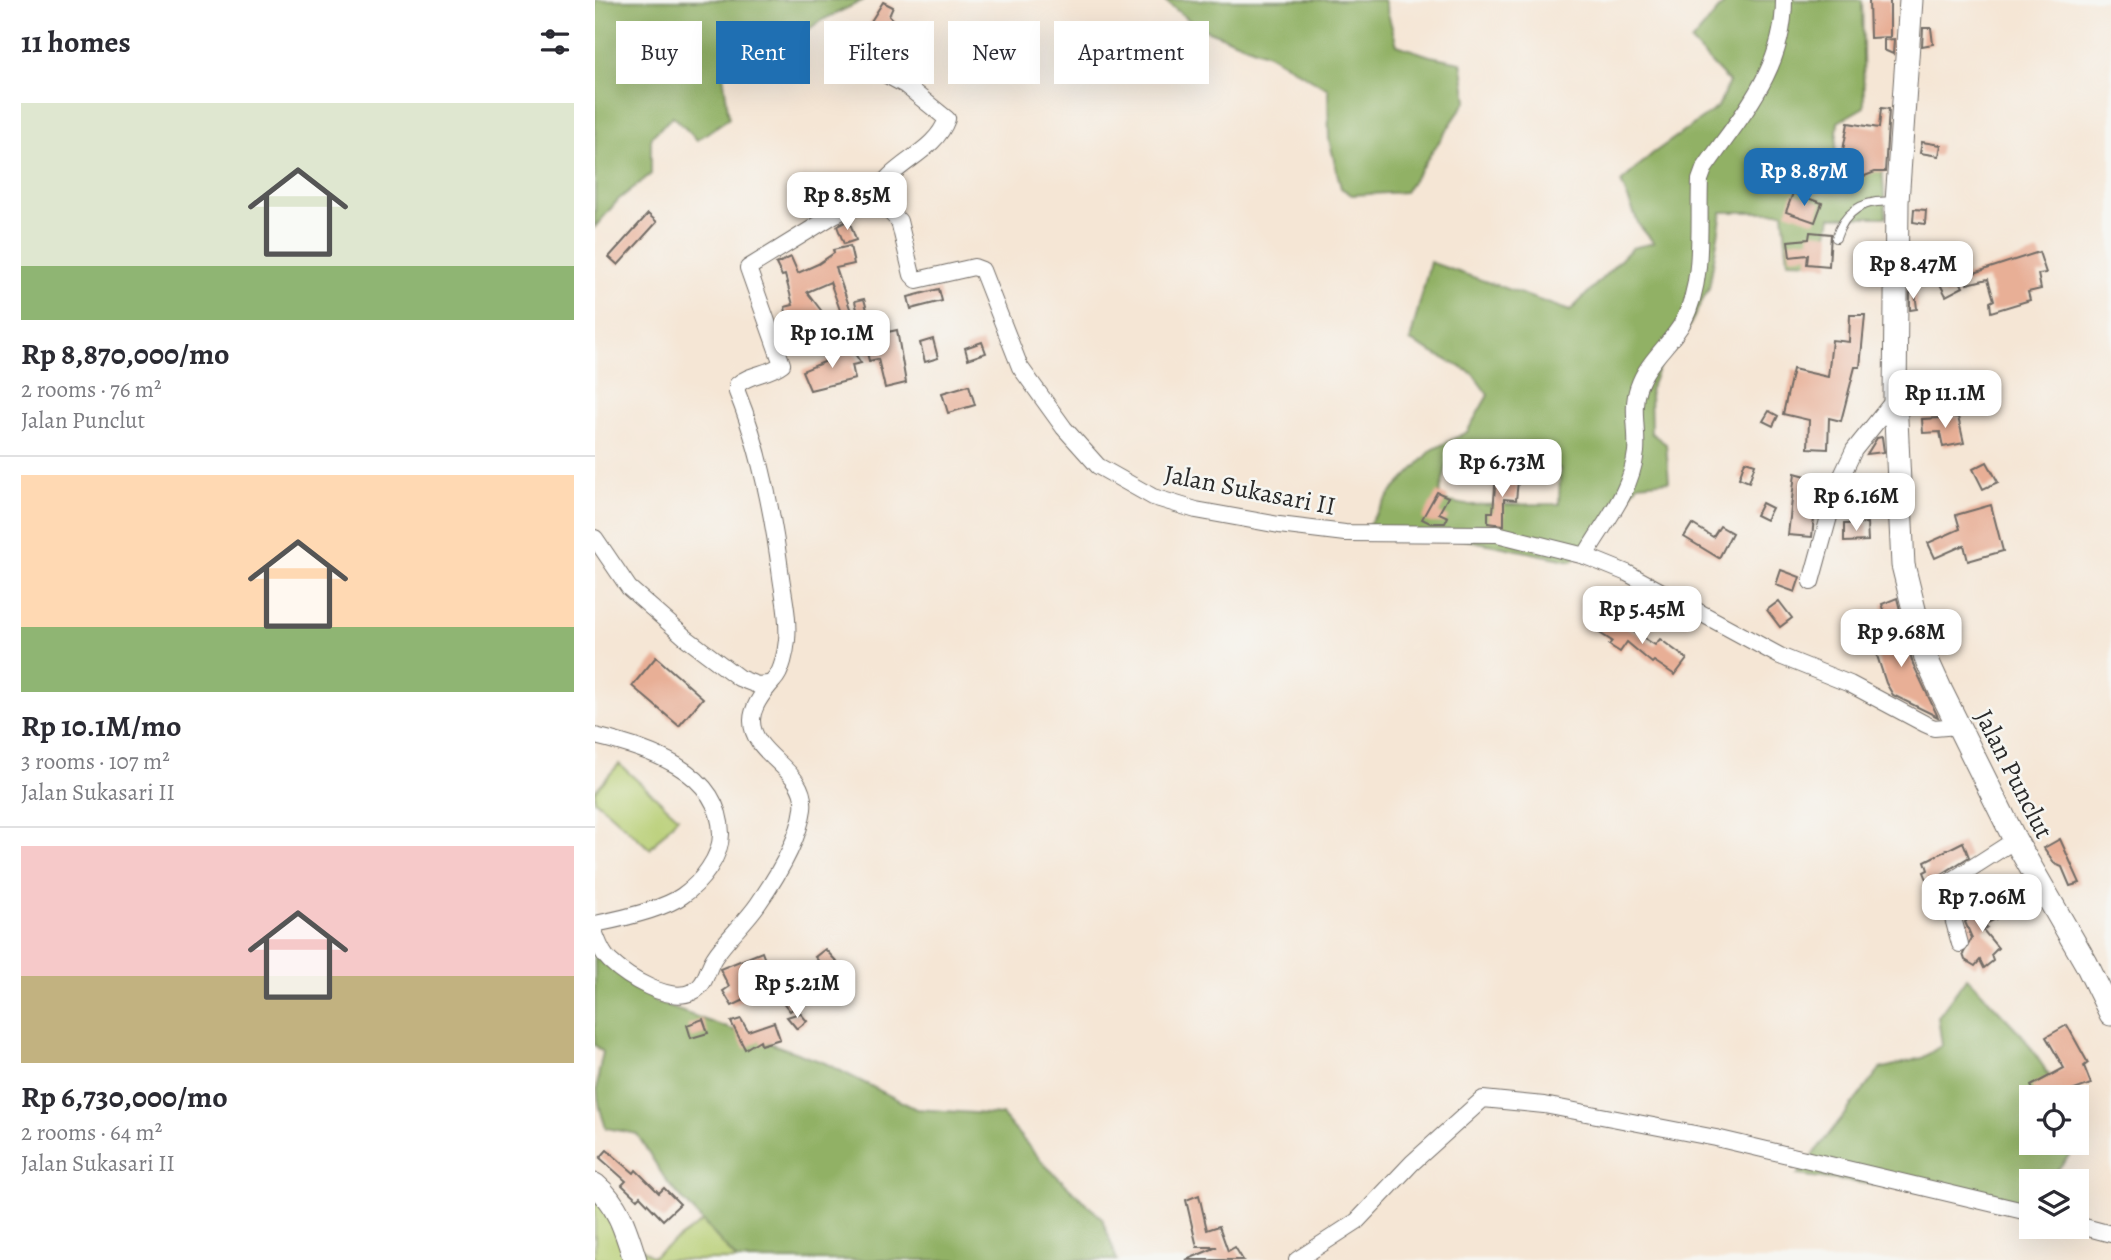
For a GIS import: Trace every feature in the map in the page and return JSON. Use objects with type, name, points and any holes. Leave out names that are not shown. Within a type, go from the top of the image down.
[{"type":"main road","name":"Jalan Punclut","points":[[1911,0],[1897,202],[1895,399],[1903,565],[1926,658],[2015,840],[2086,962],[2111,1014]]},
{"type":"main road","points":[[595,1185],[606,1194],[622,1219],[635,1260]]},
{"type":"street","points":[[1585,556],[1619,505],[1630,478],[1636,450],[1637,389],[1653,358],[1682,323],[1696,290],[1700,180],[1704,169],[1770,73],[1784,19],[1784,0]]},
{"type":"street","points":[[595,538],[629,588],[686,638],[739,678],[757,685],[775,680],[787,642],[788,622],[771,504],[737,385],[745,377],[774,370],[782,365],[748,268],[834,215],[876,197],[888,176],[928,147],[944,128],[947,119],[903,84]]},
{"type":"street","name":"Jalan Sukasari II","points":[[876,197],[899,221],[912,275],[916,280],[974,268],[982,271],[1020,367],[1063,428],[1098,466],[1153,497],[1196,510],[1279,525],[1345,533],[1497,534],[1585,556],[1626,573],[1768,650],[1850,684],[1924,724],[1934,728],[1958,726]]},
{"type":"street","points":[[1811,582],[1843,473],[1868,429],[1895,399]]},
{"type":"street","points":[[595,934],[610,961],[629,975],[650,987],[673,994],[691,992],[704,982],[715,957],[758,904],[792,842],[803,807],[796,780],[754,735],[752,718],[768,684]]},
{"type":"street","points":[[595,736],[635,746],[685,772],[715,802],[721,821],[721,844],[715,861],[682,896],[624,918],[595,924]]},
{"type":"street","points":[[1960,944],[1945,889],[1948,883],[2015,840]]},
{"type":"street","points":[[1297,1260],[1357,1221],[1412,1163],[1483,1099],[1544,1105],[1716,1138],[2019,1210]]},
{"type":"street","points":[[2089,1228],[2111,1234]]},
{"type":"lane","points":[[1836,238],[1842,220],[1851,211],[1882,201],[1897,202]]},
{"type":"green space","points":[[595,0],[864,0],[810,28],[810,21],[716,21],[716,84],[724,84],[729,118],[697,140],[673,116],[651,137],[651,174],[618,200],[595,227]]},
{"type":"green space","points":[[1164,0],[1384,0],[1397,45],[1430,56],[1461,62],[1467,100],[1405,192],[1352,195],[1341,188],[1329,139],[1328,89],[1268,54],[1209,31],[1209,21],[1190,21]]},
{"type":"green space","points":[[1727,0],[1862,0],[1864,107],[1838,122],[1835,155],[1881,157],[1886,217],[1831,217],[1823,262],[1788,261],[1783,212],[1722,212],[1709,288],[1687,330],[1663,356],[1650,390],[1651,433],[1666,444],[1669,481],[1638,484],[1594,547],[1572,561],[1438,534],[1361,535],[1391,493],[1432,450],[1467,432],[1488,395],[1472,373],[1410,341],[1430,262],[1570,311],[1632,248],[1654,243],[1639,225],[1621,182],[1652,154],[1718,107],[1729,82],[1691,42]],"holes":[[[1450,453],[1560,468],[1559,504],[1466,505],[1438,500]]]},
{"type":"green space","points":[[619,764],[678,817],[650,849],[595,800],[595,791]]},
{"type":"green space","points":[[595,945],[605,947],[655,1002],[825,1063],[916,1109],[1002,1115],[1044,1164],[1102,1218],[1117,1260],[737,1260],[667,1182],[637,1134],[606,1128],[597,1091],[603,1052],[595,1045]]},
{"type":"green space","points":[[1967,977],[2022,1035],[2056,1085],[2019,1085],[2019,1155],[2070,1155],[2058,1169],[2019,1169],[2019,1203],[1797,1175],[1880,1069],[1922,1058],[1942,1045],[1938,1017]]},
{"type":"green space","points":[[595,1202],[612,1212],[629,1239],[652,1257],[703,1221],[737,1260],[595,1260]]},
{"type":"building","points":[[1869,0],[1890,0],[1890,37],[1870,38]]},
{"type":"building","points":[[883,2],[893,7],[889,16],[894,21],[871,21]]},
{"type":"building","points":[[1923,28],[1931,28],[1933,44],[1922,46]]},
{"type":"building","points":[[1894,39],[1893,54],[1884,50],[1884,40]]},
{"type":"building","points":[[1881,108],[1889,109],[1885,172],[1875,172],[1857,179],[1838,178],[1848,123],[1879,128]]},
{"type":"building","points":[[1922,142],[1941,145],[1939,156],[1920,153]]},
{"type":"building","points":[[1793,193],[1822,203],[1815,222],[1786,212]]},
{"type":"building","points":[[1914,209],[1926,210],[1925,224],[1913,222]]},
{"type":"building","points":[[648,214],[657,222],[618,265],[609,257]]},
{"type":"building","points":[[849,220],[856,240],[844,244],[837,226]]},
{"type":"building","points":[[1810,232],[1831,234],[1829,266],[1807,264],[1808,255],[1790,257],[1788,241],[1809,239]]},
{"type":"building","points":[[850,246],[854,264],[836,268],[854,320],[845,324],[830,282],[807,292],[833,326],[787,345],[783,335],[790,334],[785,307],[793,305],[785,275],[782,276],[776,264],[791,257],[798,273],[818,264],[834,253],[833,250]]},
{"type":"building","points":[[1953,252],[1957,268],[1954,269],[1963,287],[1946,296],[1939,282],[1910,285],[1910,272],[1935,270],[1922,261]]},
{"type":"building","points":[[2039,252],[2046,273],[2038,274],[2041,289],[2028,292],[2030,300],[1991,312],[1990,302],[1994,300],[1988,279],[1967,284],[1965,276]]},
{"type":"building","points":[[939,289],[942,301],[911,309],[908,297]]},
{"type":"building","points":[[1915,292],[1917,309],[1910,310],[1910,293]]},
{"type":"building","points":[[864,299],[874,335],[897,330],[906,383],[885,388],[878,359],[869,361],[855,301]]},
{"type":"building","points":[[1850,315],[1865,315],[1860,367],[1855,367],[1841,421],[1829,418],[1828,449],[1808,448],[1809,420],[1783,414],[1793,369],[1828,377],[1832,340],[1849,342]]},
{"type":"building","points":[[933,339],[938,358],[925,362],[920,343]]},
{"type":"building","points":[[982,342],[986,353],[968,359],[965,348]]},
{"type":"building","points":[[830,349],[853,351],[861,363],[852,365],[855,379],[810,390],[802,371],[829,360]]},
{"type":"building","points":[[1962,384],[1968,400],[1948,408],[1942,392]]},
{"type":"building","points":[[969,385],[975,405],[948,413],[942,393]]},
{"type":"building","points":[[1769,411],[1778,416],[1773,426],[1763,421]]},
{"type":"building","points":[[1958,417],[1964,443],[1943,447],[1940,432],[1923,433],[1922,419]]},
{"type":"building","points":[[1882,437],[1884,452],[1867,454],[1877,438]]},
{"type":"building","points":[[1745,461],[1755,464],[1749,482],[1739,478]]},
{"type":"building","points":[[1987,462],[1998,482],[1983,489],[1973,469]]},
{"type":"building","points":[[1795,473],[1817,479],[1809,508],[1815,509],[1812,537],[1788,535]]},
{"type":"building","points":[[1496,475],[1504,475],[1504,480],[1518,481],[1516,500],[1504,499],[1504,525],[1488,523],[1488,512],[1493,512]]},
{"type":"building","points":[[1437,492],[1448,497],[1439,513],[1448,517],[1445,523],[1430,523],[1422,519]]},
{"type":"building","points":[[1875,494],[1876,505],[1858,509],[1856,497]]},
{"type":"building","points":[[1762,503],[1772,508],[1766,520],[1756,515]]},
{"type":"building","points":[[1991,505],[2003,551],[1968,561],[1964,545],[1935,558],[1928,543],[1960,529],[1956,515]]},
{"type":"building","points":[[1867,523],[1868,541],[1844,542],[1844,524]]},
{"type":"building","points":[[1692,524],[1713,537],[1720,526],[1732,533],[1719,558],[1684,537]]},
{"type":"building","points":[[1781,570],[1800,577],[1795,592],[1776,585]]},
{"type":"building","points":[[1897,598],[1900,610],[1886,615],[1882,604]]},
{"type":"building","points":[[1779,601],[1792,618],[1780,627],[1767,610]]},
{"type":"building","points":[[1609,616],[1655,645],[1660,639],[1687,659],[1675,675],[1654,661],[1652,663],[1627,642],[1620,652],[1609,645],[1612,641],[1598,632]]},
{"type":"building","points":[[1898,627],[1900,633],[1904,632],[1913,664],[1938,717],[1893,695],[1886,683],[1871,637]]},
{"type":"building","points":[[656,657],[703,698],[679,726],[632,686]]},
{"type":"building","points":[[2060,839],[2080,883],[2070,886],[2062,867],[2055,864],[2044,848]]},
{"type":"building","points":[[1963,842],[1969,857],[1942,874],[1930,887],[1924,872],[1928,870],[1925,861]]},
{"type":"building","points":[[1999,899],[2006,914],[1985,924],[1987,927],[1983,930],[1998,948],[1991,955],[1993,961],[1984,968],[1980,960],[1975,966],[1965,960],[1963,954],[1972,938],[1965,922],[1978,909]]},
{"type":"building","points":[[825,949],[837,962],[827,971],[815,957]]},
{"type":"building","points":[[762,952],[772,979],[754,987],[757,994],[732,1006],[723,991],[729,987],[720,969]]},
{"type":"building","points":[[776,970],[799,1004],[790,1011],[782,1001]]},
{"type":"building","points":[[800,1013],[807,1021],[797,1029],[787,1017]]},
{"type":"building","points":[[703,1019],[708,1033],[691,1038],[687,1025]]},
{"type":"building","points":[[741,1019],[748,1031],[774,1022],[780,1039],[761,1045],[760,1040],[745,1049],[731,1022]]},
{"type":"building","points":[[2067,1025],[2088,1063],[2084,1066],[2091,1084],[2033,1085],[2064,1068],[2046,1037]]},
{"type":"building","points":[[607,1150],[634,1173],[636,1170],[659,1193],[664,1188],[680,1204],[663,1220],[640,1196],[637,1199],[622,1185],[626,1181],[600,1158]]},
{"type":"building","points":[[1199,1195],[1207,1230],[1219,1226],[1228,1251],[1235,1247],[1243,1260],[1186,1260],[1217,1247],[1197,1247],[1186,1200]]}]
